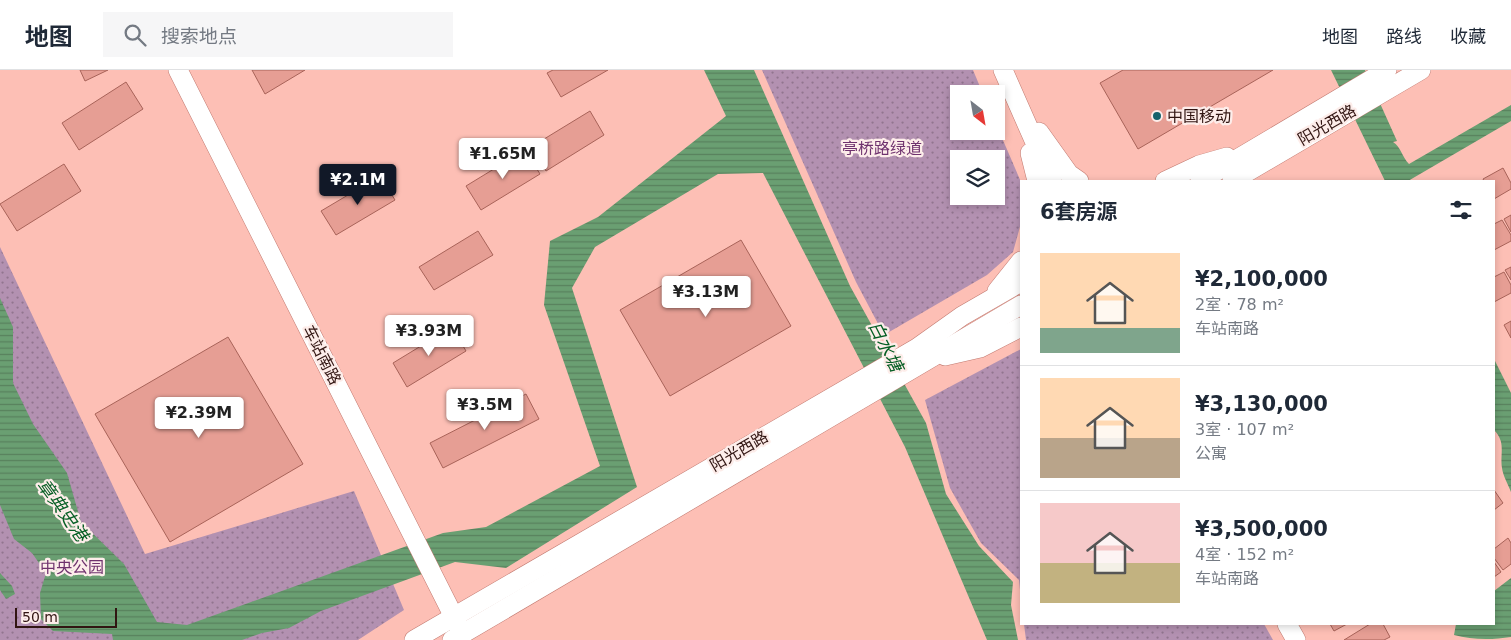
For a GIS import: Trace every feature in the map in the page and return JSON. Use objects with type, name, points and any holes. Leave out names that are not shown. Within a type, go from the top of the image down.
[{"type":"main road","name":"车站南路","points":[[178,70],[434,576],[454,617],[460,638]]},
{"type":"main road","points":[[1003,70],[1052,180]]},
{"type":"main road","name":"阳光西路","points":[[1233,180],[1387,77],[1421,70]]},
{"type":"main road","points":[[1012,92],[1037,180]]},
{"type":"main road","points":[[1012,92],[1069,174],[1078,180]]},
{"type":"main road","name":"阳光西路","points":[[1202,180],[1250,151],[1335,111]]},
{"type":"main road","points":[[1168,180],[1200,165],[1250,151]]},
{"type":"main road","points":[[989,301],[1020,262]]},
{"type":"main road","name":"阳光西路","points":[[921,354],[962,316],[1020,283]]},
{"type":"main road","name":"阳光西路","points":[[414,640],[921,354],[1020,305]]},
{"type":"main road","points":[[921,354],[980,348],[1020,328]]},
{"type":"main road","name":"阳光西路","points":[[460,638],[846,398]]},
{"type":"main road","points":[[1288,625],[1296,640]]},
{"type":"green space","name":"亭桥路绿道","points":[[762,70],[973,70],[979,85],[950,85],[950,140],[1003,140],[1020,180],[1020,227],[1013,252],[987,275],[884,335],[856,282]]},
{"type":"green space","name":"中央公园","points":[[0,247],[145,554],[354,491],[404,610],[358,640],[0,640]]},
{"type":"green space","points":[[1020,350],[1020,590],[1019,580],[981,543],[950,488],[925,400]]},
{"type":"green space","points":[[1024,625],[1265,625],[1273,640],[1026,640]]},
{"type":"water","name":"章典史港","points":[[704,70],[754,70],[850,286],[926,423],[946,494],[979,546],[1013,582],[1011,605],[1018,640],[987,640],[905,447],[763,173],[718,174],[595,247],[572,288],[637,487],[506,568],[455,562],[321,611],[289,628],[262,633],[242,640],[113,640],[112,634],[53,631],[41,619],[40,593],[46,573],[32,553],[14,539],[0,505],[0,298],[13,327],[13,383],[33,424],[67,473],[81,522],[124,564],[157,622],[187,625],[443,533],[486,527],[600,466],[544,305],[550,241],[598,217],[726,116]]},
{"type":"water","points":[[1331,70],[1365,70],[1397,141],[1393,142],[1409,164],[1511,105],[1511,121],[1410,180],[1385,180]]},
{"type":"water","points":[[1495,361],[1511,393],[1511,492],[1504,477],[1502,448],[1498,434],[1495,431]]},
{"type":"water","points":[[0,573],[12,586],[15,594],[6,599],[0,590]]},
{"type":"water","points":[[1511,578],[1511,637],[1482,639],[1454,635],[1456,625],[1495,625],[1495,590]]},
{"type":"building","points":[[80,70],[108,70],[85,81]]},
{"type":"building","points":[[252,70],[305,70],[265,94]]},
{"type":"building","points":[[553,70],[608,70],[561,97],[547,73]]},
{"type":"building","name":"中国移动","points":[[1123,70],[1273,70],[1138,149],[1100,83]]},
{"type":"building","points":[[126,82],[143,109],[79,150],[62,123]]},
{"type":"building","points":[[590,111],[604,135],[546,171],[531,147]]},
{"type":"building","points":[[525,150],[540,174],[481,210],[466,186]]},
{"type":"building","points":[[64,164],[81,191],[17,231],[0,204]]},
{"type":"building","points":[[1503,168],[1511,183],[1511,189],[1495,198],[1495,180],[1483,179]]},
{"type":"building","points":[[380,176],[395,200],[336,235],[321,211]]},
{"type":"building","points":[[1511,215],[1511,232],[1504,219]]},
{"type":"building","points":[[1502,220],[1511,235],[1511,241],[1495,249],[1495,224]]},
{"type":"building","points":[[478,231],[493,255],[434,290],[419,267]]},
{"type":"building","points":[[741,240],[791,326],[670,396],[620,310]]},
{"type":"building","points":[[1511,267],[1511,280],[1505,270]]},
{"type":"building","points":[[1504,272],[1511,285],[1511,293],[1495,301],[1495,276]]},
{"type":"building","points":[[1511,321],[1511,338],[1504,325]]},
{"type":"building","points":[[452,327],[466,351],[407,387],[393,363]]},
{"type":"building","points":[[228,337],[303,464],[170,542],[95,414]]},
{"type":"building","points":[[526,394],[539,419],[443,468],[430,443]]},
{"type":"building","points":[[1495,491],[1503,503],[1495,509]]},
{"type":"building","points":[[1508,538],[1511,543],[1511,564],[1503,570],[1495,559],[1495,548]]},
{"type":"building","points":[[1495,563],[1501,572],[1495,576]]},
{"type":"building","points":[[1331,625],[1345,625],[1334,631]]},
{"type":"building","points":[[1368,625],[1384,625],[1390,637],[1384,640],[1344,640]]},
{"type":"place","name":"中国移动","points":[[1157,116]]},
{"type":"water label","name":"白水塘","points":[[886,346]]}]
